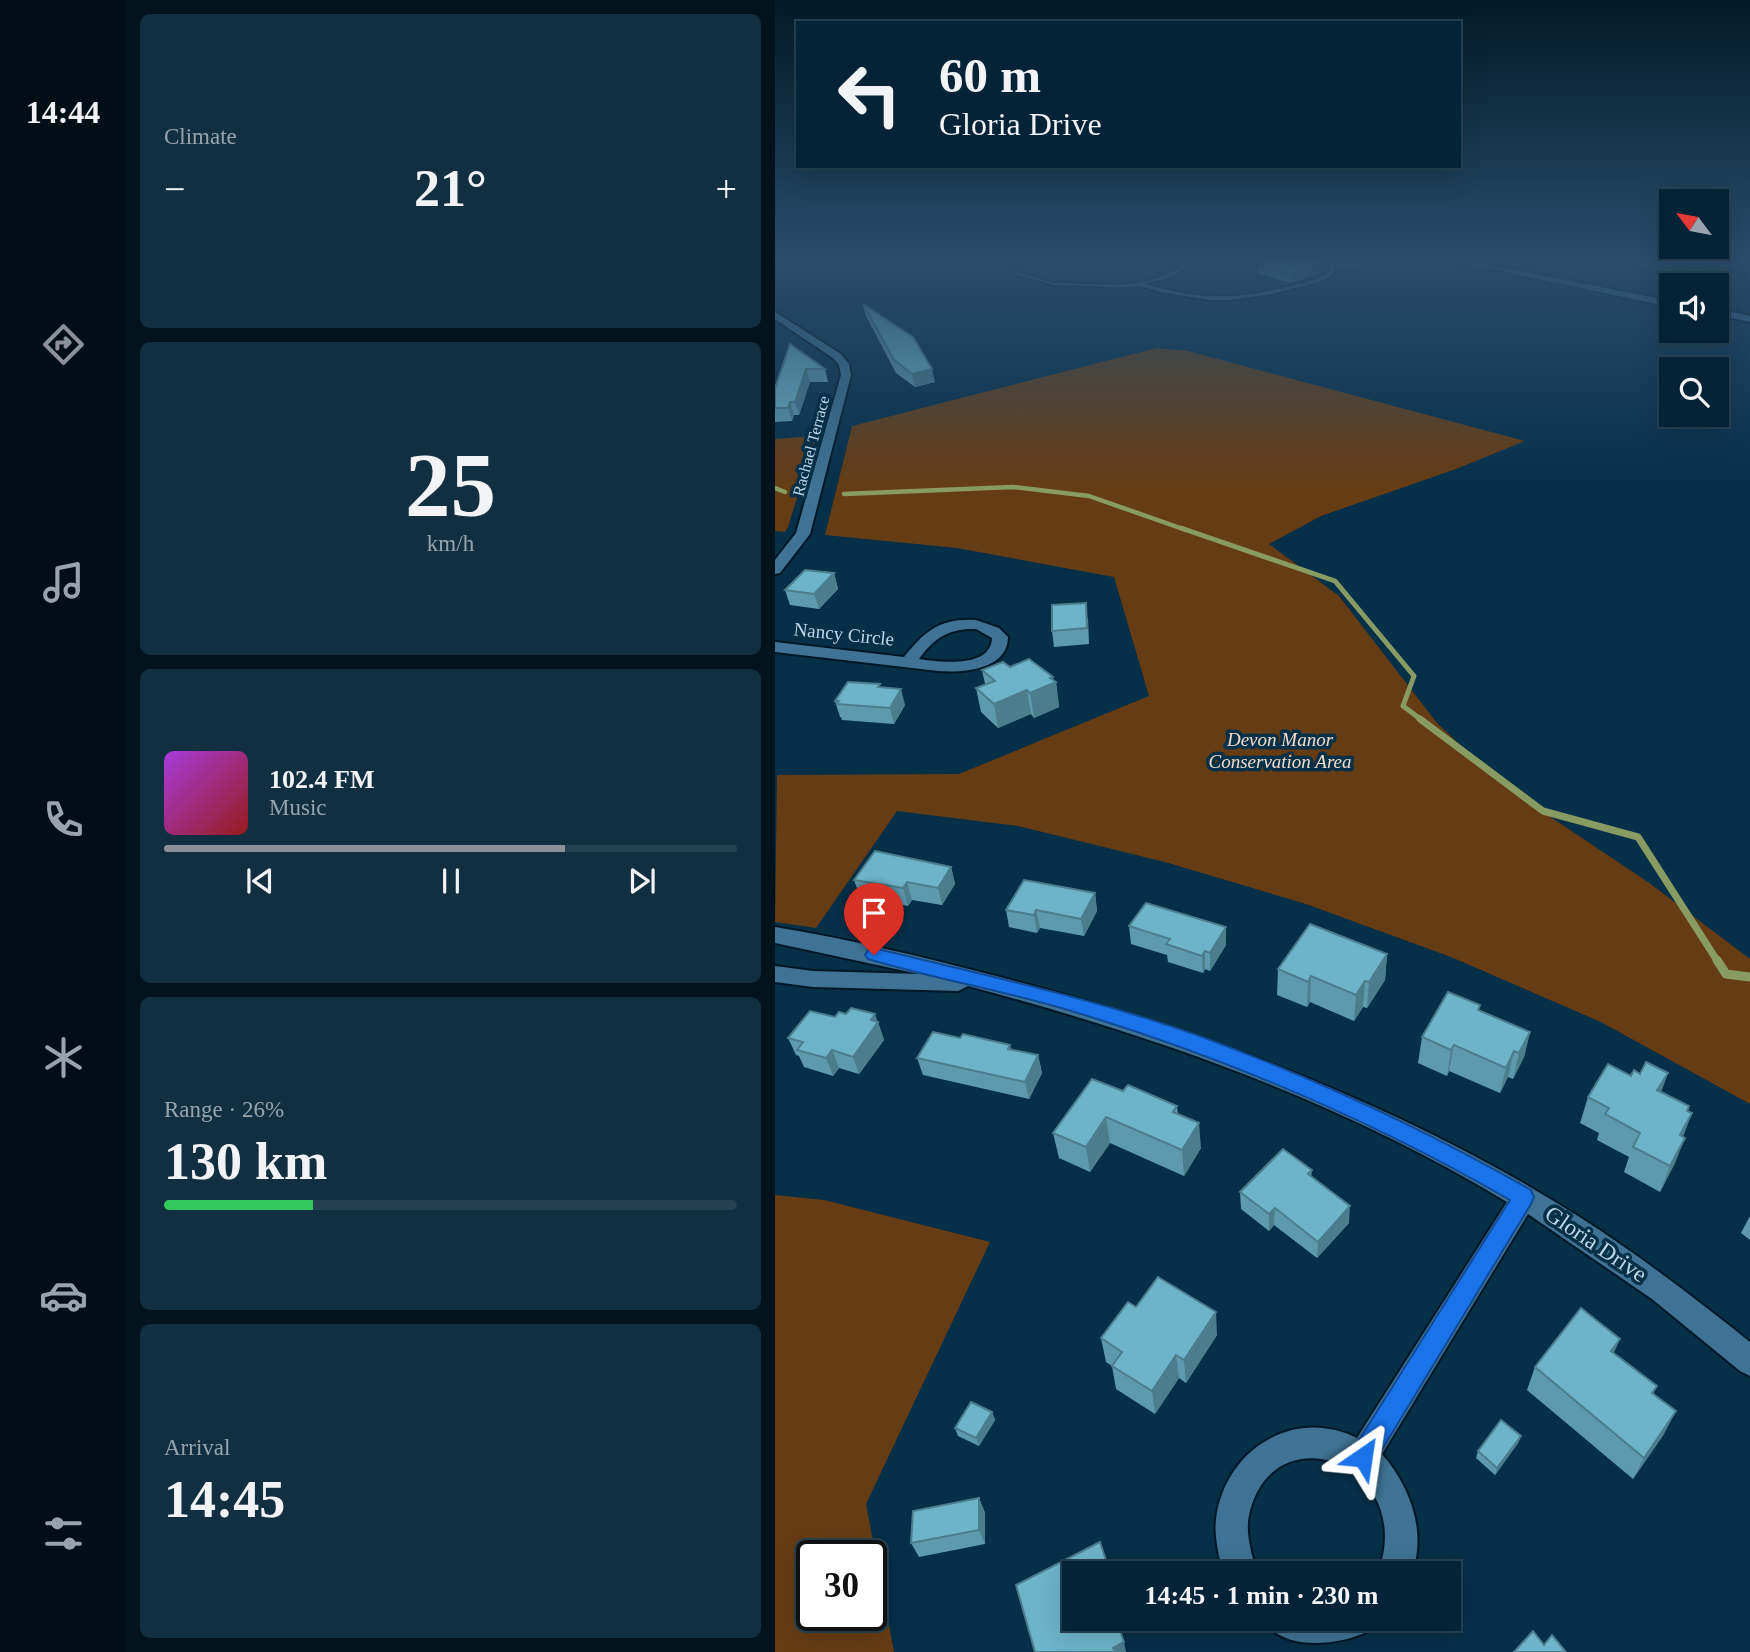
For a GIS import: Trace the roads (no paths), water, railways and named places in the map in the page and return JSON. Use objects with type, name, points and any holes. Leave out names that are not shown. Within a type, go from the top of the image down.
[{"type":"street","name":"Rachael Terrace","points":[[775,570],[803,534],[846,375],[844,364],[837,356],[805,335]]},
{"type":"street","name":"Nancy Circle","points":[[775,648],[948,667],[971,665],[995,653],[1001,641],[994,631],[983,626],[949,627],[928,638],[909,662]]},
{"type":"street","name":"Gloria Drive","points":[[775,934],[825,943],[998,984],[1130,1021],[1267,1069],[1383,1122],[1524,1197],[1650,1279],[1750,1361]]},
{"type":"street","name":"Gloria Drive","points":[[775,974],[813,979],[998,984]]},
{"type":"street","points":[[1363,1457],[1524,1197]]},
{"type":"street","points":[[1237,1561],[1233,1546],[1233,1514],[1243,1486],[1261,1462],[1284,1447],[1310,1440],[1337,1444],[1363,1457],[1383,1477],[1396,1503],[1402,1533],[1400,1561]]},
{"type":"waterway","points":[[844,494],[1013,487],[1089,496],[1186,530]]},
{"type":"waterway","points":[[775,488],[785,492]]},
{"type":"waterway","points":[[1181,528],[1335,581],[1414,676],[1403,706],[1423,721]]},
{"type":"waterway","points":[[1420,719],[1543,811],[1638,837],[1718,962]]},
{"type":"waterway","points":[[1717,960],[1726,974],[1750,977]]},
{"type":"park label","name":"Devon Manor Conservation Area","points":[[1280,750]]}]
